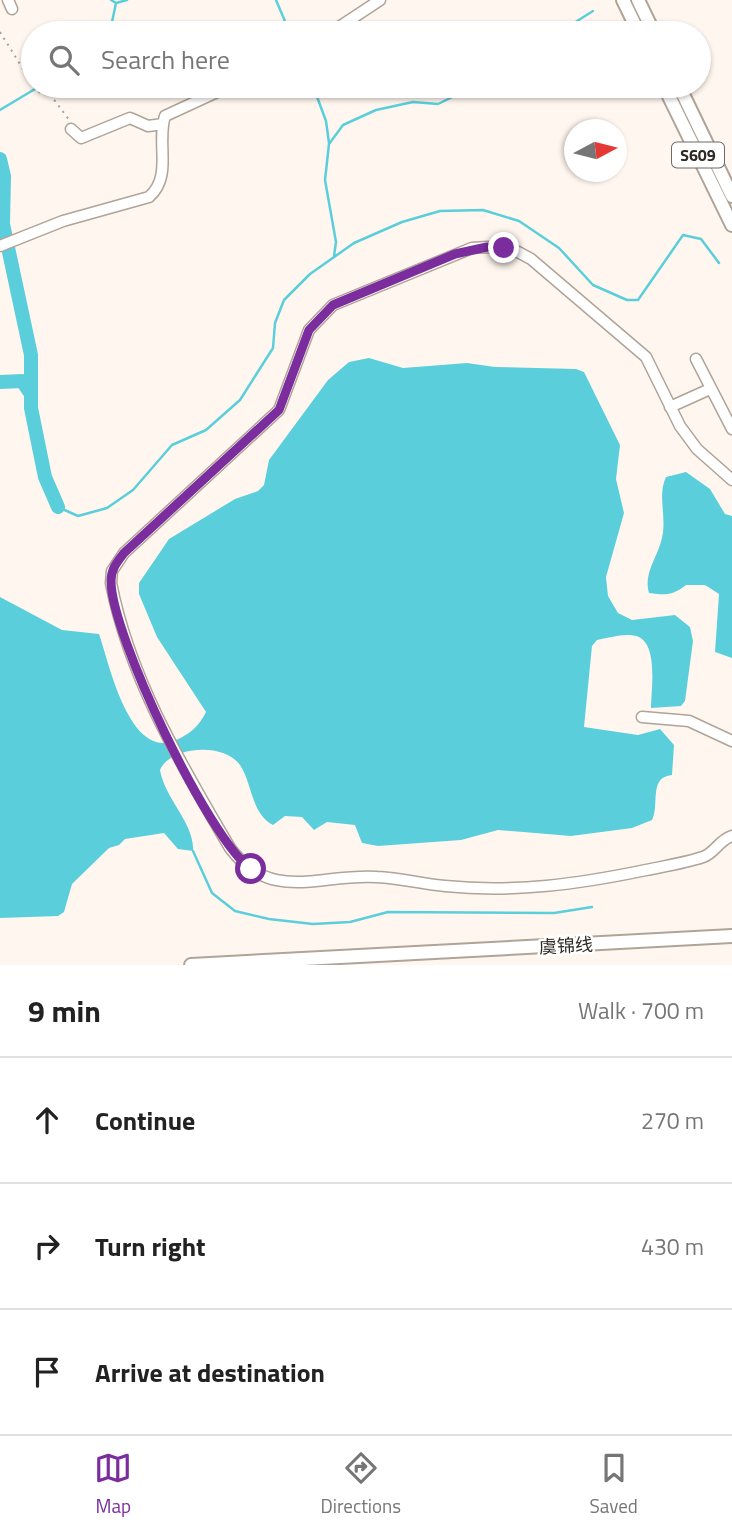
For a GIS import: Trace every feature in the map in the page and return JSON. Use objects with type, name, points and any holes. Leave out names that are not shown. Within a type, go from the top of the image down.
[{"type":"main road","points":[[623,0],[633,21]]},
{"type":"main road","points":[[638,0],[648,21]]},
{"type":"main road","name":"S609","points":[[670,98],[732,225]]},
{"type":"main road","name":"S609","points":[[685,98],[732,196]]},
{"type":"main road","name":"虞锦线","points":[[191,965],[732,936]]},
{"type":"street","points":[[348,21],[380,0]]},
{"type":"street","points":[[0,246],[63,221],[149,197],[159,188],[163,177],[163,124],[166,116],[174,109],[201,98]]},
{"type":"street","points":[[72,129],[81,138],[130,118],[148,126],[163,124]]},
{"type":"street","points":[[732,480],[697,449],[670,407],[646,357],[531,259],[504,248],[472,248],[333,305],[318,317],[300,349],[279,410],[124,553],[111,571],[111,583],[133,657],[161,730],[230,848],[239,860],[262,875],[290,884],[377,877],[446,887],[533,888],[583,883],[705,857],[725,838],[732,836]]},
{"type":"street","points":[[696,359],[732,429]]},
{"type":"street","points":[[670,407],[710,389]]},
{"type":"street","points":[[642,718],[689,721],[732,741]]},
{"type":"path","points":[[0,32],[21,65]]},
{"type":"path","points":[[53,98],[73,124],[72,129]]},
{"type":"water","points":[[369,358],[403,368],[467,363],[495,367],[576,369],[584,372],[620,445],[616,479],[624,513],[606,577],[608,596],[618,613],[632,620],[675,615],[690,627],[693,641],[685,701],[681,706],[651,708],[651,657],[643,640],[636,636],[621,635],[597,640],[592,646],[584,727],[638,735],[660,729],[674,745],[672,775],[665,777],[657,786],[652,820],[632,828],[571,836],[498,830],[461,840],[378,846],[362,843],[355,825],[327,822],[314,830],[302,817],[285,816],[273,825],[256,806],[240,765],[222,753],[198,750],[174,756],[160,770],[163,781],[185,821],[193,851],[178,849],[164,833],[125,839],[119,845],[109,848],[72,884],[64,912],[58,916],[0,918],[0,597],[62,630],[99,634],[115,685],[134,723],[146,736],[160,743],[186,735],[206,712],[157,637],[139,594],[139,583],[169,539],[235,499],[258,491],[264,485],[269,460],[328,380],[349,362]]},
{"type":"water","points":[[686,472],[710,489],[725,514],[732,516],[732,658],[715,652],[719,594],[705,585],[686,585],[669,594],[649,593],[649,572],[663,530],[663,484],[666,477]]},
{"type":"waterway","points":[[111,0],[116,3],[127,0]]},
{"type":"waterway","points":[[276,0],[285,21]]},
{"type":"waterway","points":[[112,21],[116,3]]},
{"type":"waterway","points":[[577,21],[593,11]]},
{"type":"waterway","points":[[0,110],[21,97]]},
{"type":"waterway","points":[[317,98],[326,121],[329,143]]},
{"type":"waterway","points":[[334,256],[336,242],[325,180],[329,144],[343,125],[376,110],[413,102],[438,104],[450,98]]},
{"type":"waterway","points":[[0,159],[4,176],[3,224],[31,355],[31,408],[45,477],[58,507]]},
{"type":"waterway","points":[[58,507],[78,516],[107,508],[133,490],[172,445],[206,430],[240,400],[273,348],[275,323],[284,300],[310,274],[354,243],[402,222],[440,211],[483,210],[519,221],[559,248],[593,285],[627,300],[638,300],[683,235],[701,239],[719,263]]},
{"type":"waterway","points":[[0,382],[22,381],[31,394]]},
{"type":"waterway","points":[[193,851],[212,893],[235,911],[269,919],[313,924],[350,922],[388,912],[554,913],[592,907]]},
{"type":"route","points":[[251,869],[239,860],[230,848],[161,730],[113,598],[111,571],[124,553],[279,410],[300,349],[318,317],[333,305],[455,254],[472,248],[504,248]]}]
